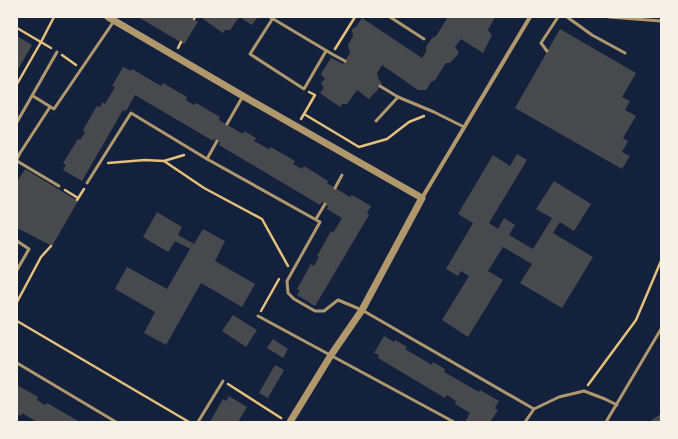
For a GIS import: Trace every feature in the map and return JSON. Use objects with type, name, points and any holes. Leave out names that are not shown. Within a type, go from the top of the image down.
[{"type":"street","points":[[290,422],[331,355],[362,310],[422,198],[530,17]]},
{"type":"street","points":[[111,19],[296,127],[422,198]]},
{"type":"lane","points":[[390,17],[424,39]]},
{"type":"lane","points":[[548,51],[541,43],[558,17]]},
{"type":"lane","points":[[567,17],[592,34],[625,53]]},
{"type":"lane","points":[[609,17],[661,21]]},
{"type":"lane","points":[[326,51],[304,89],[250,54],[272,18],[345,61]]},
{"type":"lane","points":[[33,96],[54,109],[82,69],[111,19]]},
{"type":"lane","points":[[17,122],[57,52]]},
{"type":"lane","points":[[380,86],[398,97],[434,112],[464,127]]},
{"type":"lane","points":[[227,124],[243,96]]},
{"type":"lane","points":[[376,120],[398,97]]},
{"type":"lane","points":[[50,107],[17,160],[59,186]]},
{"type":"lane","points":[[87,184],[131,113],[207,159],[320,222],[287,281],[288,293],[294,300],[315,311],[324,311],[338,300],[362,310],[534,409]]},
{"type":"lane","points":[[207,159],[217,141]]},
{"type":"lane","points":[[335,188],[342,175]]},
{"type":"lane","points":[[316,219],[325,204]]},
{"type":"lane","points":[[17,241],[30,249],[17,270]]},
{"type":"lane","points":[[258,316],[454,422]]},
{"type":"lane","points":[[606,422],[661,330]]},
{"type":"lane","points":[[17,363],[116,422]]},
{"type":"lane","points":[[198,422],[223,381]]},
{"type":"lane","points":[[525,422],[534,409],[559,397],[584,390],[616,405]]},
{"type":"path","points":[[17,84],[54,17]]},
{"type":"path","points":[[332,54],[355,17]]},
{"type":"path","points":[[17,28],[82,69]]},
{"type":"path","points":[[296,127],[315,95]]},
{"type":"path","points":[[304,114],[359,147],[387,138],[409,122],[434,112]]},
{"type":"path","points":[[100,163],[145,160],[164,162],[195,151]]},
{"type":"path","points":[[164,162],[204,188],[262,219],[292,272]]},
{"type":"path","points":[[59,186],[78,198],[77,200]]},
{"type":"path","points":[[17,302],[42,258],[51,246]]},
{"type":"path","points":[[584,390],[636,320],[661,261]]},
{"type":"path","points":[[258,316],[276,285]]},
{"type":"path","points":[[17,321],[189,422]]},
{"type":"path","points":[[223,381],[282,418]]},
{"type":"building","points":[[138,17],[190,17],[198,22],[184,44]]},
{"type":"building","points":[[204,17],[239,17],[230,30],[225,30],[223,33],[203,19]]},
{"type":"building","points":[[240,17],[260,18],[257,18],[252,25]]},
{"type":"building","points":[[448,17],[495,17],[488,30],[492,35],[483,53],[461,39],[455,47],[459,53],[450,63],[446,63],[435,80],[431,82],[426,90],[418,90],[382,65],[377,73],[379,80],[382,83],[369,99],[357,90],[347,104],[342,104],[340,107],[320,93],[324,88],[321,83],[325,79],[321,74],[331,58],[343,64],[350,53],[348,45],[353,36],[352,29],[356,27],[362,18],[422,58],[426,52],[426,47],[432,38],[436,36]]},
{"type":"building","points":[[560,29],[636,73],[622,97],[630,101],[625,110],[636,116],[623,138],[628,141],[622,152],[630,156],[622,169],[515,108]]},
{"type":"building","points":[[17,36],[32,45],[17,71]]},
{"type":"building","points":[[123,67],[131,71],[132,69],[161,86],[163,83],[187,97],[186,100],[194,105],[196,103],[220,117],[219,120],[243,134],[244,131],[256,138],[254,141],[269,149],[271,147],[295,161],[293,164],[302,169],[304,166],[328,181],[327,183],[350,197],[352,195],[371,206],[367,213],[369,215],[315,306],[297,295],[300,290],[297,289],[311,264],[314,266],[319,257],[317,256],[331,231],[333,233],[342,218],[327,209],[328,206],[322,202],[320,205],[219,145],[220,142],[214,139],[213,141],[135,95],[126,111],[123,110],[82,181],[63,170],[66,165],[63,163],[78,139],[80,140],[85,132],[83,130],[97,106],[100,107],[103,102],[105,104],[115,87],[112,86]]},
{"type":"building","points":[[517,154],[527,160],[489,223],[498,229],[504,218],[515,225],[509,235],[533,249],[552,218],[536,209],[554,181],[591,204],[574,231],[560,222],[553,233],[593,257],[562,308],[520,283],[532,264],[503,247],[488,271],[503,280],[468,337],[442,320],[469,276],[461,271],[458,276],[446,269],[473,223],[458,214],[493,155],[510,166]]},
{"type":"building","points":[[25,169],[78,201],[52,246],[17,228],[17,182]]},
{"type":"building","points":[[157,212],[182,227],[178,235],[194,244],[203,229],[225,241],[215,261],[255,284],[242,307],[201,283],[166,345],[144,333],[155,312],[115,289],[127,267],[167,289],[190,249],[175,241],[168,252],[143,237]]},
{"type":"building","points":[[233,315],[257,330],[246,347],[222,331]]},
{"type":"building","points":[[384,336],[407,347],[405,349],[432,365],[433,362],[445,369],[444,372],[479,392],[480,390],[499,401],[495,408],[498,410],[490,422],[465,422],[470,413],[455,404],[456,401],[447,395],[445,398],[378,358],[379,355],[374,353]]},
{"type":"building","points":[[273,339],[288,349],[283,358],[267,348]]},
{"type":"building","points":[[275,365],[284,370],[268,398],[259,393]]},
{"type":"building","points":[[17,385],[38,397],[37,400],[45,405],[47,403],[80,422],[37,422],[22,413],[21,416],[17,414]]},
{"type":"building","points":[[229,396],[247,407],[238,422],[210,422],[223,399],[226,401]]},
{"type":"building","points":[[661,414],[661,422],[650,422],[653,419]]}]
